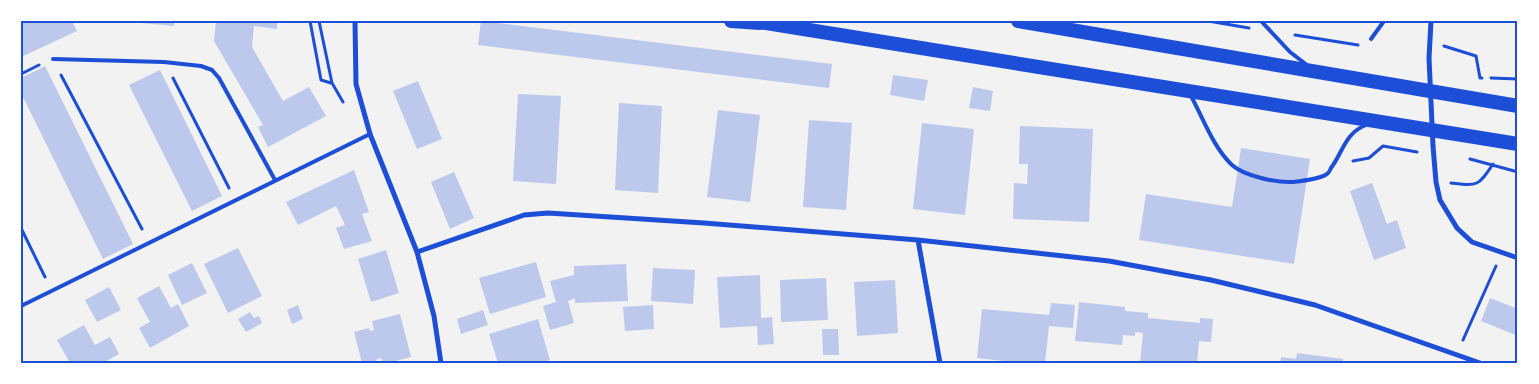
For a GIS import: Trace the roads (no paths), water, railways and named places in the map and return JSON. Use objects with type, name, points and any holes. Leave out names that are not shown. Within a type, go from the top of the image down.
[{"type":"highway","points":[[731,21],[756,22],[1518,144]]},
{"type":"highway","points":[[1026,22],[1518,106]]},
{"type":"street","points":[[355,21],[356,84],[370,134],[417,252],[434,316],[441,363]]},
{"type":"street","points":[[1431,21],[1429,41],[1436,182],[1440,200],[1457,228],[1472,242],[1518,258]]},
{"type":"street","points":[[417,252],[524,215],[548,213],[918,240],[1109,262],[1212,280],[1316,305],[1480,363]]},
{"type":"street","points":[[918,240],[940,363]]},
{"type":"lane","points":[[1261,21],[1290,52],[1316,73]]},
{"type":"lane","points":[[1371,39],[1384,21]]},
{"type":"lane","points":[[53,59],[164,62],[201,66],[212,70],[219,78],[275,180]]},
{"type":"lane","points":[[1189,91],[1217,145],[1231,164],[1237,169],[1266,180],[1290,182],[1326,175],[1338,159],[1348,136],[1363,126],[1377,122]]},
{"type":"lane","points":[[21,306],[370,134]]}]
